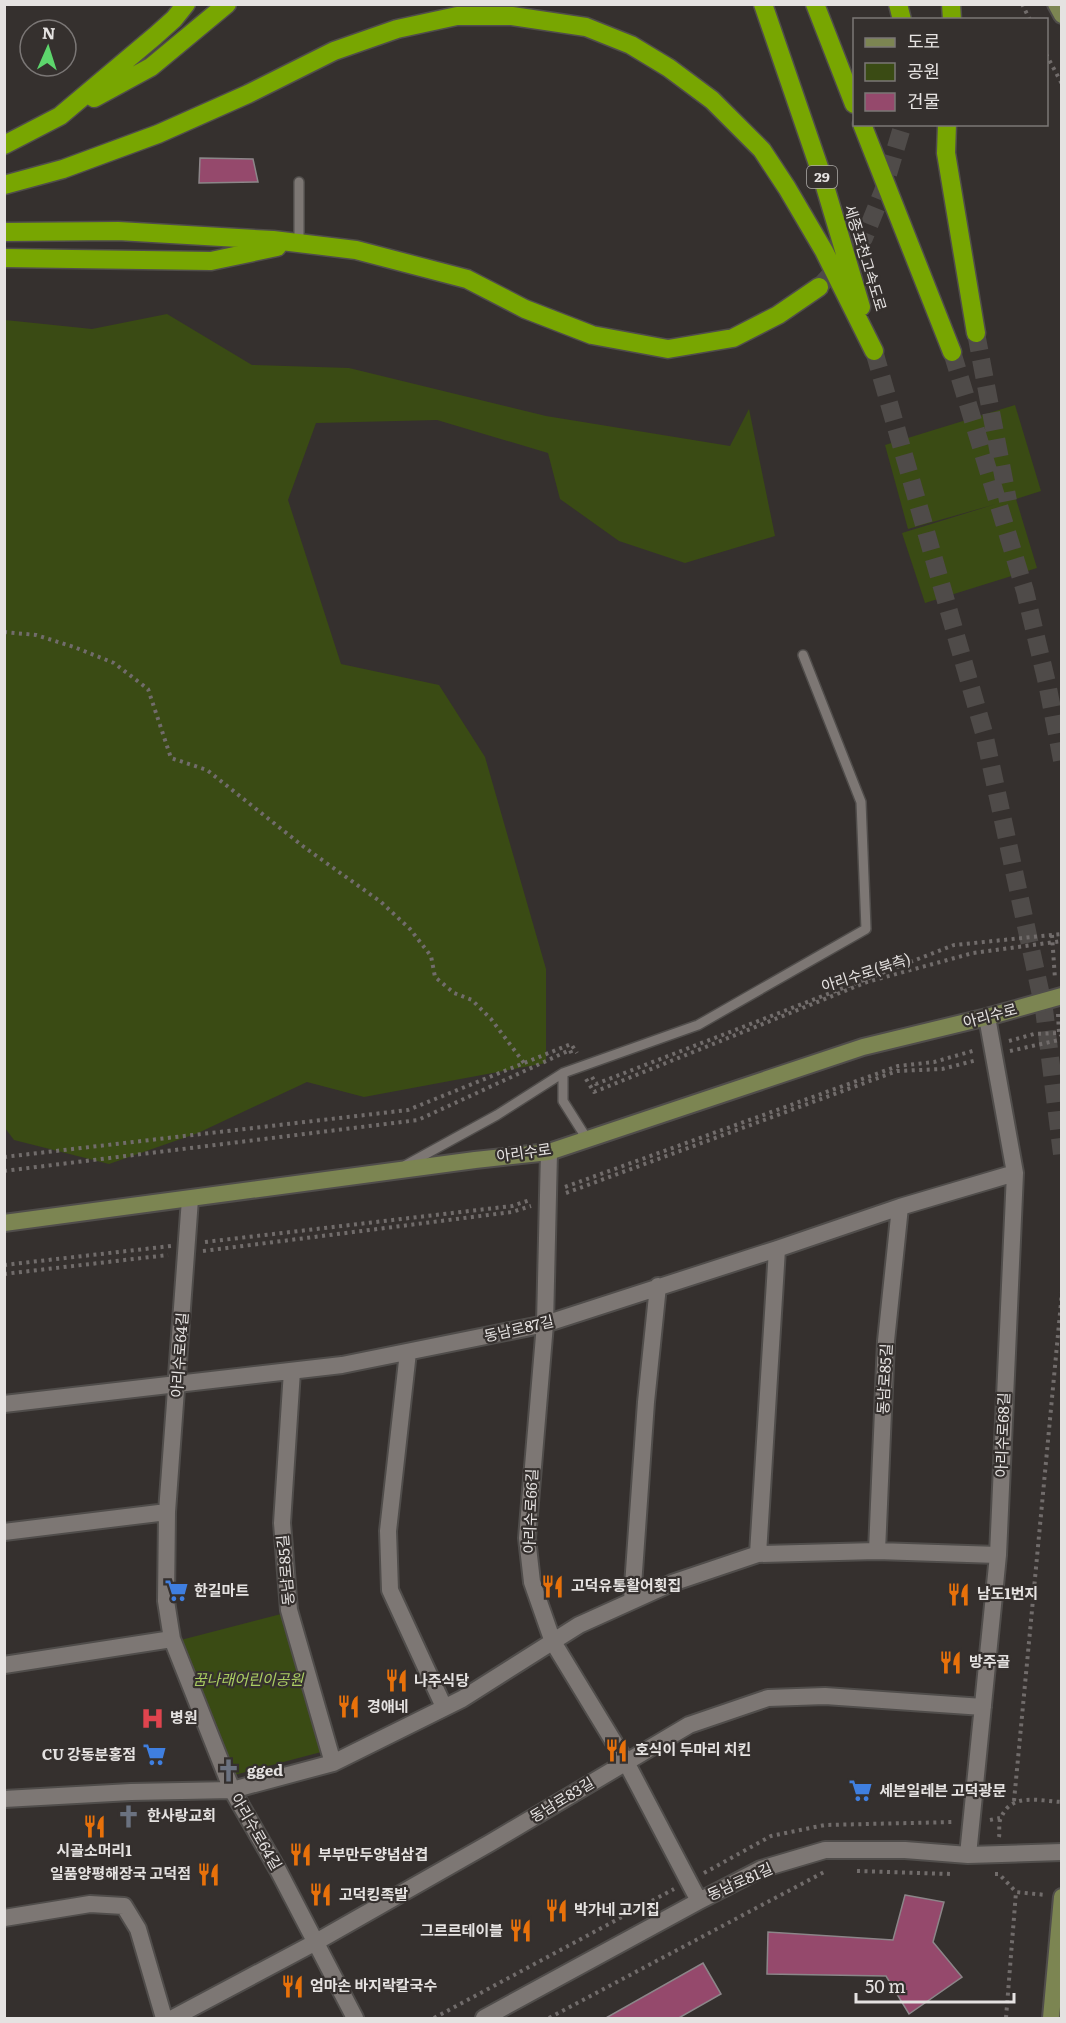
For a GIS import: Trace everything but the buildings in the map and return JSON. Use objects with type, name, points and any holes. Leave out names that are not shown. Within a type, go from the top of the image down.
[{"type":"highway","points":[[4,145],[151,67],[227,4]]},
{"type":"highway","name":"세종포천고속도로","points":[[4,185],[63,169],[158,134],[248,94],[334,51],[397,28],[458,16],[513,16],[586,27],[631,45],[669,68],[712,100],[762,150],[824,251],[874,351],[821,173],[763,4]]},
{"type":"highway","points":[[815,4],[853,99]]},
{"type":"highway","points":[[60,117],[180,9]]},
{"type":"highway","points":[[863,126],[952,352]]},
{"type":"highway","points":[[947,126],[946,153],[976,333]]},
{"type":"highway","points":[[4,232],[118,231],[299,243],[356,250],[467,279],[525,309],[592,335],[668,349],[733,338],[778,315],[819,288]]},
{"type":"highway","points":[[4,258],[211,261],[299,243]]},
{"type":"main road","points":[[1056,4],[1062,15]]},
{"type":"main road","name":"아리수로","points":[[4,1223],[549,1152],[863,1047],[1062,996]]},
{"type":"main road","points":[[1050,2019],[1056,1897]]},
{"type":"street","name":"아리수로68길","points":[[968,1855],[998,1555],[1015,1173],[987,1017]]},
{"type":"street","name":"아리수로66길","points":[[549,1152],[545,1324],[527,1538],[531,1582],[553,1642],[626,1762],[699,1901]]},
{"type":"street","name":"동남로87길","points":[[4,1404],[342,1365],[545,1324],[900,1207],[1015,1173]]},
{"type":"street","name":"아리수로64길","points":[[190,1199],[167,1512],[166,1602],[172,1639],[232,1790],[279,1870],[355,2019]]},
{"type":"street","name":"동남로85길","points":[[877,1551],[886,1341],[900,1207]]},
{"type":"street","points":[[758,1554],[777,1249]]},
{"type":"street","points":[[633,1600],[646,1402],[658,1286]]},
{"type":"street","points":[[408,1352],[388,1531],[390,1590],[444,1707]]},
{"type":"street","name":"동남로85길","points":[[292,1371],[282,1523],[288,1610],[333,1763]]},
{"type":"street","points":[[4,1532],[167,1512]]},
{"type":"street","points":[[4,1800],[131,1792],[232,1790],[333,1763],[462,1699],[579,1625],[672,1583],[758,1554],[877,1551],[998,1555]]},
{"type":"street","points":[[4,1665],[172,1639]]},
{"type":"street","name":"동남로83길","points":[[173,2019],[316,1942],[490,1843],[689,1725],[768,1698],[825,1696],[983,1707]]},
{"type":"street","name":"동남로81길","points":[[484,2019],[761,1869],[825,1850],[905,1850],[968,1855],[1062,1852]]},
{"type":"street","points":[[4,1918],[90,1904],[124,1906],[138,1929],[164,2019]]},
{"type":"lane","points":[[298,182],[299,243]]},
{"type":"lane","points":[[395,1171],[496,1115],[563,1072],[698,1025],[866,929],[861,802],[803,655]]},
{"type":"lane","points":[[563,1072],[563,1101],[587,1139]]},
{"type":"path","points":[[1022,4],[1028,18]]},
{"type":"path","points":[[1048,56],[1062,84]]},
{"type":"path","points":[[4,632],[36,635],[74,647],[114,663],[148,689],[171,758],[207,770],[304,848],[381,902],[410,929],[430,956],[435,977],[454,993],[472,1000],[491,1019],[524,1064]]},
{"type":"path","points":[[4,1171],[418,1120],[570,1050],[596,1084],[954,945],[1062,934]]},
{"type":"path","name":"아리수로(북측)","points":[[582,1066],[594,1092],[867,982],[972,953],[1062,941]]},
{"type":"path","points":[[4,1265],[512,1206],[898,1066],[934,1062],[1034,1034],[1059,1033],[1062,1036]]},
{"type":"path","points":[[4,1157],[408,1110],[571,1044],[582,1066]]},
{"type":"path","points":[[1000,1818],[1014,1801],[1062,1292]]},
{"type":"path","points":[[1014,1801],[1021,1799],[1062,1802]]},
{"type":"path","points":[[549,2019],[827,1870]]},
{"type":"path","points":[[849,1870],[954,1874]]},
{"type":"path","points":[[987,1874],[999,1874],[1016,1892],[1056,1897]]},
{"type":"path","points":[[1006,2019],[1016,1892]]},
{"type":"green space","points":[[167,314],[252,365],[349,368],[546,416],[730,446],[749,409],[775,536],[685,563],[619,541],[560,499],[548,453],[437,420],[316,423],[288,500],[341,664],[439,685],[485,757],[546,969],[546,1063],[364,1097],[307,1082],[198,1133],[109,1164],[14,1140],[5,1128],[5,320],[92,329]]},
{"type":"green space","points":[[1015,405],[1041,491],[1016,499],[1037,568],[925,603],[902,533],[996,504],[908,529],[885,445]]},
{"type":"green space","name":"꿈나래어린이공원","points":[[285,1613],[325,1751],[223,1778],[177,1641]]},
{"type":"tunnel","points":[[819,287],[864,238],[883,191],[902,126]]},
{"type":"tunnel","points":[[976,333],[1008,501]]},
{"type":"tunnel","points":[[874,351],[984,733],[1044,1009],[1062,1154]]},
{"type":"tunnel","points":[[952,352],[1025,591],[1047,683],[1062,760]]},
{"type":"place","name":"고덕유통활어횟집","points":[[553,1586]]},
{"type":"place","name":"한길마트","points":[[176,1591]]},
{"type":"place","name":"남도1번지","points":[[959,1594]]},
{"type":"place","name":"방주골","points":[[951,1662]]},
{"type":"place","name":"나주식당","points":[[396,1681]]},
{"type":"place","name":"경애네","points":[[349,1707]]},
{"type":"place","name":"병원","points":[[152,1718]]},
{"type":"place","name":"호식이 두마리 치킨","points":[[617,1750]]},
{"type":"place","name":"CU 강동분홍점","points":[[154,1755]]},
{"type":"place","name":"gged","points":[[229,1771]]},
{"type":"place","name":"세븐일레븐 고덕광문","points":[[861,1791]]},
{"type":"place","name":"한사랑교회","points":[[129,1816]]},
{"type":"place","name":"시골소머리1","points":[[94,1827]]},
{"type":"place","name":"부부만두양념삼겹","points":[[300,1855]]},
{"type":"place","name":"일품양평해장국 고덕점","points":[[209,1874]]},
{"type":"place","name":"고덕킹족발","points":[[321,1895]]},
{"type":"place","name":"박가네 고기집","points":[[556,1910]]},
{"type":"place","name":"그르르테이블","points":[[521,1931]]},
{"type":"place","name":"엄마손 바지락칼국수","points":[[292,1986]]}]
